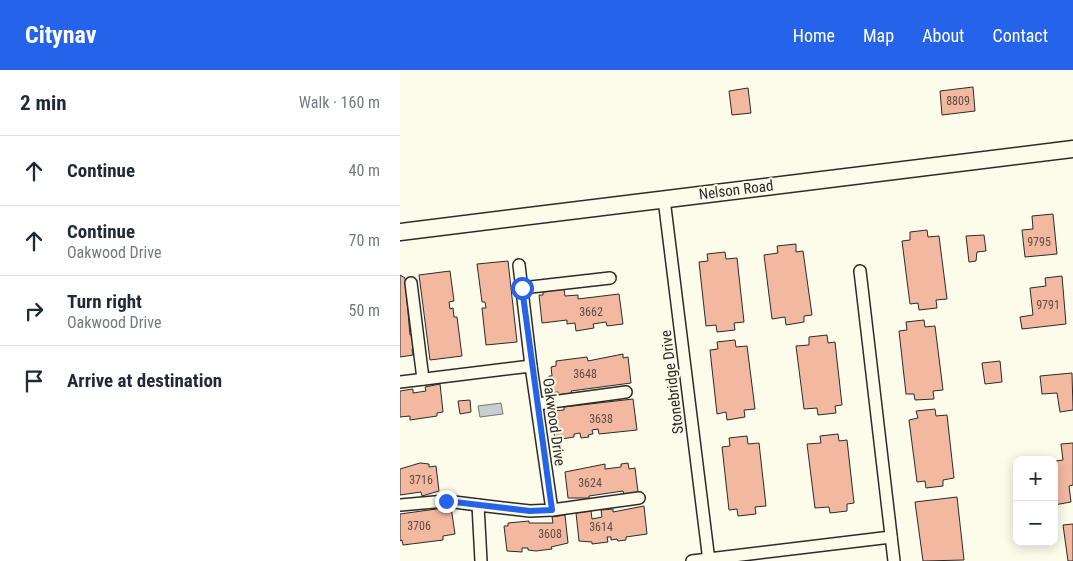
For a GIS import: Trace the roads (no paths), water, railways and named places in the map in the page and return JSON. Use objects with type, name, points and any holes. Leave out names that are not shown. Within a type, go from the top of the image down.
[{"type":"main road","name":"Nelson Road","points":[[400,232],[1073,149]]},
{"type":"street","name":"Stonebridge Drive","points":[[664,199],[709,560]]},
{"type":"street","points":[[519,265],[531,366]]},
{"type":"street","points":[[860,271],[894,561]]},
{"type":"street","points":[[522,288],[610,278]]},
{"type":"street","points":[[411,282],[424,379]]},
{"type":"street","name":"Oakwood Drive","points":[[400,382],[531,366],[552,510]]},
{"type":"street","points":[[537,404],[626,392]]},
{"type":"street","points":[[400,505],[439,501],[530,511],[552,510],[639,498]]},
{"type":"street","points":[[478,505],[481,561]]},
{"type":"street","points":[[692,561],[891,537]]}]
